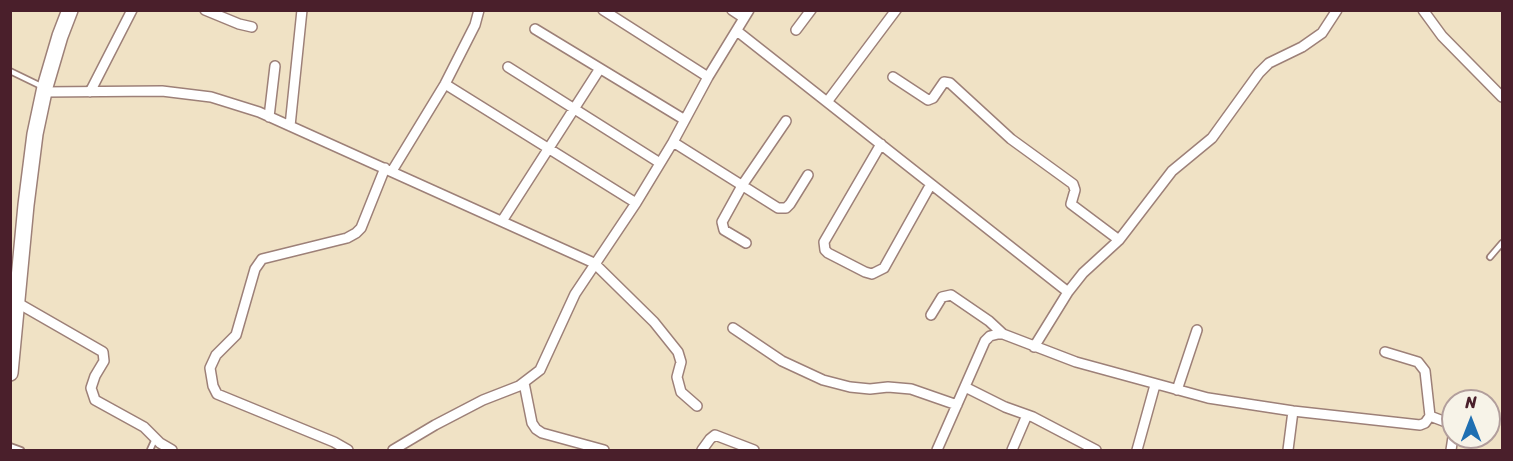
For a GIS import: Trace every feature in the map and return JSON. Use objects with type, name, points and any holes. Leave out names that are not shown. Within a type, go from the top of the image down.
[{"type":"highway","points":[[10,374],[26,205],[44,90],[70,10]]},
{"type":"street","points":[[90,92],[132,10]]},
{"type":"street","points":[[205,10],[252,27]]},
{"type":"street","points":[[290,126],[302,10]]},
{"type":"street","points":[[348,450],[334,442],[217,394],[210,368],[216,355],[236,335],[255,269],[261,259],[347,238],[361,228],[389,170],[445,84],[475,25],[479,10]]},
{"type":"street","points":[[603,10],[708,77]]},
{"type":"street","points":[[393,450],[483,400],[524,383],[540,370],[575,294],[674,142],[708,77],[746,14],[732,10]]},
{"type":"street","points":[[796,30],[811,10]]},
{"type":"street","points":[[827,102],[896,10]]},
{"type":"street","points":[[1034,347],[1068,292],[1083,273],[1119,240],[1172,171],[1212,138],[1259,74],[1269,63],[1302,47],[1322,33],[1337,10]]},
{"type":"street","points":[[1423,10],[1442,36],[1503,98]]},
{"type":"street","points":[[535,29],[599,70],[685,120]]},
{"type":"street","points":[[737,31],[1068,292]]},
{"type":"street","points":[[269,117],[275,66]]},
{"type":"street","points":[[508,67],[660,163]]},
{"type":"street","points":[[502,221],[599,70]]},
{"type":"street","points":[[893,76],[928,100],[933,98],[944,82],[950,83],[1011,139],[1073,184],[1075,190],[1071,204],[1119,240]]},
{"type":"street","points":[[445,84],[636,203]]},
{"type":"street","points":[[44,90],[162,91],[211,97],[290,126],[594,263],[654,322],[678,352],[681,362],[677,377],[681,392],[697,405]]},
{"type":"street","points":[[746,243],[724,230],[722,226],[724,216],[742,184],[786,121]]},
{"type":"street","points":[[674,142],[778,208],[786,208],[808,175]]},
{"type":"street","points":[[881,144],[824,242],[828,253],[872,274],[884,268],[931,184]]},
{"type":"street","points":[[931,315],[942,297],[951,295],[989,321],[1003,334],[1076,362],[1155,385],[1208,398],[1293,411],[1420,425],[1425,423],[1430,416],[1425,371],[1422,365],[1412,359],[1385,352]]},
{"type":"street","points":[[16,302],[103,352],[104,361],[93,382],[93,397],[101,404],[144,427],[172,450]]},
{"type":"street","points":[[733,328],[782,361],[823,380],[850,387],[911,389],[957,405]]},
{"type":"street","points":[[1177,390],[1197,330]]},
{"type":"street","points":[[937,450],[985,341],[990,336],[1003,334]]},
{"type":"street","points":[[524,383],[532,423],[536,429],[542,433],[604,450]]},
{"type":"street","points":[[1137,450],[1155,385]]},
{"type":"street","points":[[965,387],[1096,450]]},
{"type":"street","points":[[1288,450],[1293,411]]},
{"type":"street","points":[[1011,450],[1027,415]]},
{"type":"street","points":[[1430,416],[1441,420]]},
{"type":"street","points":[[702,450],[715,435],[754,450]]},
{"type":"lane","points":[[10,71],[44,90]]},
{"type":"lane","points":[[1490,257],[1503,243]]},
{"type":"lane","points":[[150,450],[155,438]]},
{"type":"lane","points":[[10,446],[21,450]]}]
